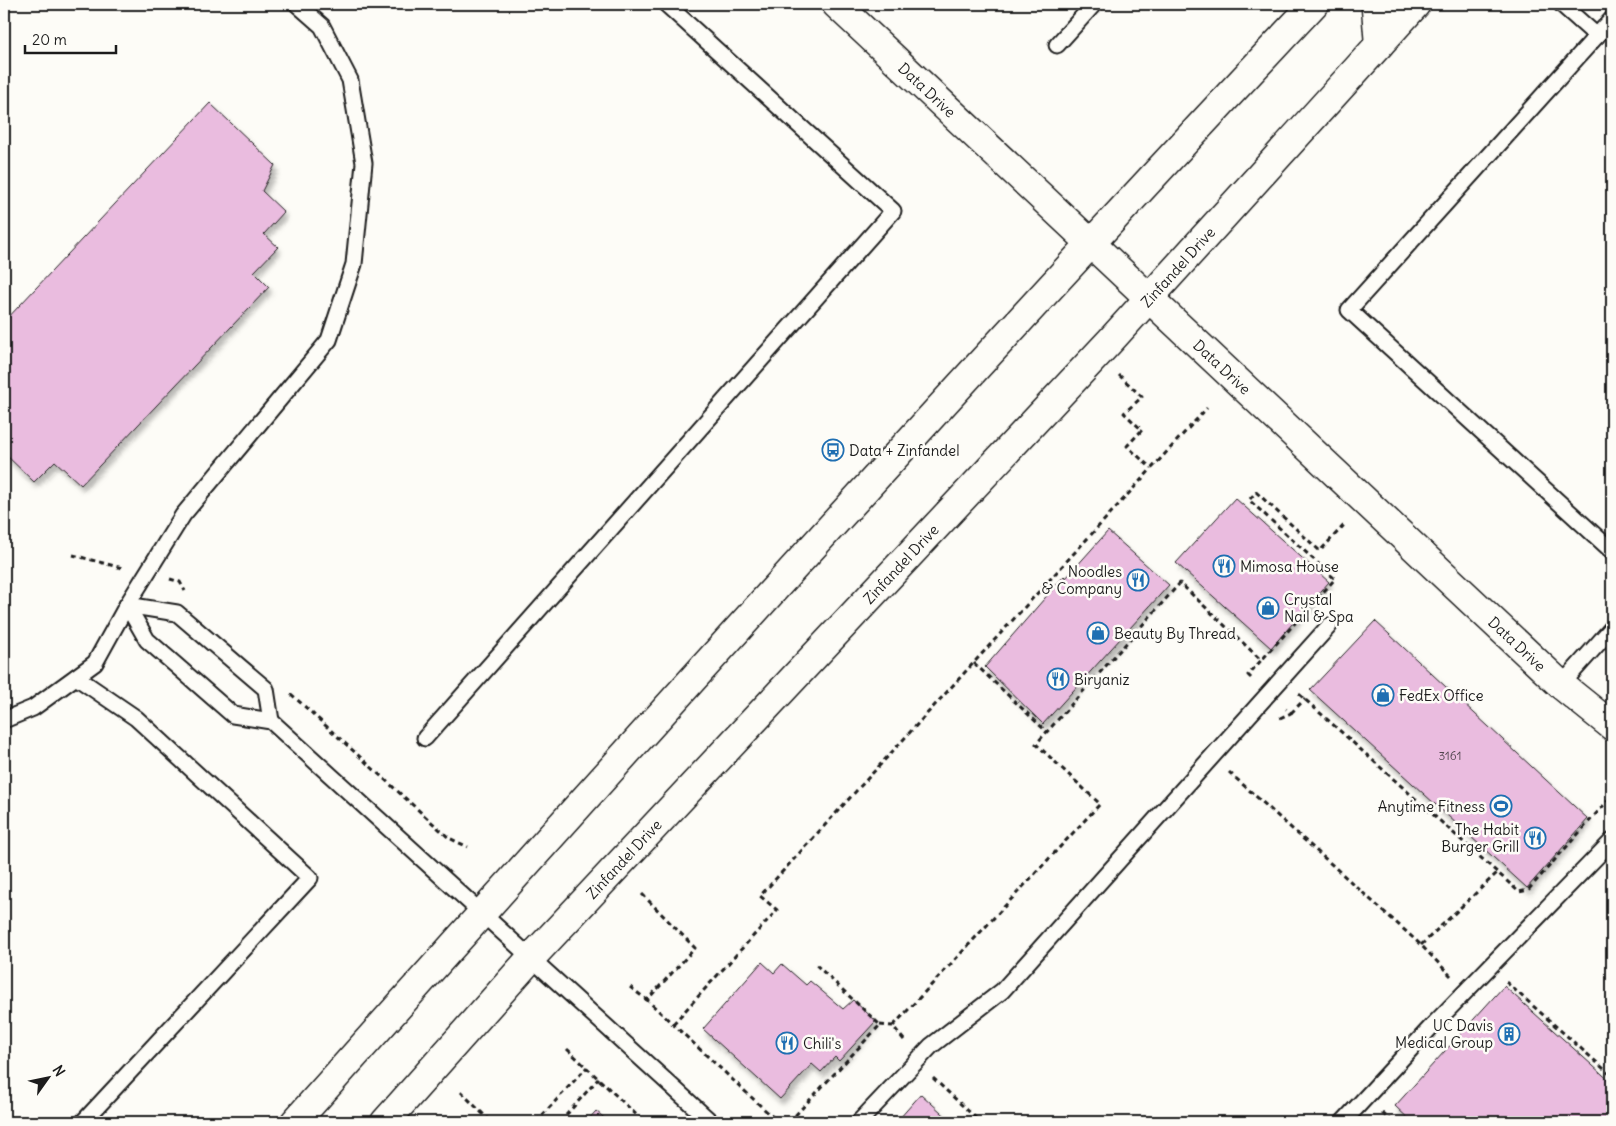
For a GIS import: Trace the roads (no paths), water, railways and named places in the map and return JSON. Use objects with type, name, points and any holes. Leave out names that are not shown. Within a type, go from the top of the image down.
[{"type":"main road","name":"Data Drive","points":[[836,4],[1560,685],[1612,726]]},
{"type":"main road","points":[[295,1122],[482,913],[1090,243],[1314,4]]},
{"type":"main road","points":[[1379,45],[1376,9],[1380,4]]},
{"type":"main road","name":"Zinfandel Drive","points":[[385,1122],[531,958],[1149,299],[1416,4]]},
{"type":"lane","points":[[4,720],[33,708],[95,663],[127,605],[183,515],[329,340],[354,264],[364,163],[350,80],[322,26],[297,4]]},
{"type":"lane","points":[[424,738],[893,211],[666,4]]},
{"type":"lane","points":[[1057,45],[1094,4]]},
{"type":"lane","points":[[1561,4],[1596,36]]},
{"type":"lane","points":[[1612,19],[1349,310],[1612,551]]},
{"type":"lane","points":[[127,605],[177,614],[266,689],[271,721]]},
{"type":"lane","points":[[127,605],[147,640],[233,715],[271,721],[711,1122]]},
{"type":"lane","points":[[859,1122],[931,1046],[1002,990],[1329,626]]},
{"type":"lane","points":[[1560,685],[1612,628]]},
{"type":"lane","points":[[76,677],[136,718],[310,878],[83,1122]]},
{"type":"lane","points":[[1343,1122],[1612,841]]},
{"type":"place","name":"Data + Zinfandel","points":[[833,450]]},
{"type":"place","name":"Mimosa House","points":[[1224,566]]},
{"type":"place","name":"Noodles & Company","points":[[1138,580]]},
{"type":"place","name":"Crystal Nail & Spa","points":[[1268,608]]},
{"type":"place","name":"Beauty By Thread","points":[[1098,633]]},
{"type":"place","name":"Biryaniz","points":[[1058,679]]},
{"type":"place","name":"FedEx Office","points":[[1383,695]]},
{"type":"place","name":"Anytime Fitness","points":[[1501,806]]},
{"type":"place","name":"The Habit Burger Grill","points":[[1535,838]]},
{"type":"place","name":"UC Davis Medical Group","points":[[1509,1034]]},
{"type":"place","name":"Chili's","points":[[787,1043]]}]
